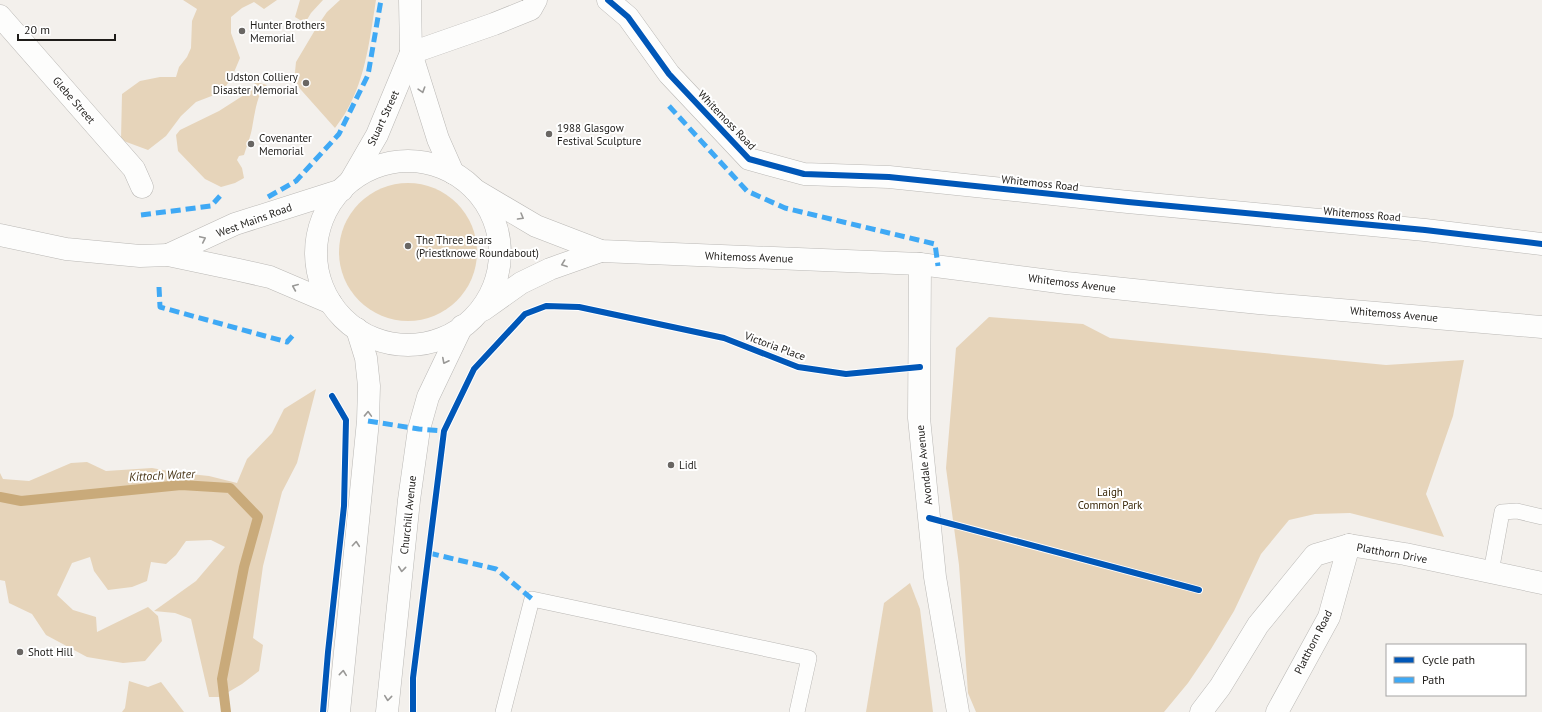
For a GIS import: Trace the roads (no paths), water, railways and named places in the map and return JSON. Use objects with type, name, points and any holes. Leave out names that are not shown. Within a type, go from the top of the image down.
[{"type":"street","name":"Stuart Street","points":[[410,0],[411,53],[432,122],[453,173]]},
{"type":"street","points":[[411,53],[494,24],[531,9],[536,0]]},
{"type":"street","name":"Whitemoss Road","points":[[608,0],[628,17],[669,74],[750,159],[804,174],[889,177],[1128,202],[1425,230],[1542,244]]},
{"type":"street","name":"Glebe Street","points":[[0,16],[134,169],[142,187]]},
{"type":"street","name":"Stuart Street","points":[[346,185],[377,135],[411,53]]},
{"type":"street","points":[[346,185],[378,165],[408,160],[438,165],[466,180],[475,190]]},
{"type":"street","name":"West Mains Road","points":[[168,255],[235,224],[346,185]]},
{"type":"street","name":"Whitemoss Avenue","points":[[346,185],[330,203],[318,231],[316,262],[324,291],[341,316],[365,335],[395,344],[425,344],[454,333],[522,283],[550,269],[601,251]]},
{"type":"street","name":"Whitemoss Avenue","points":[[475,190],[536,226],[601,251],[920,264],[1074,284],[1259,303],[1542,327]]},
{"type":"street","name":"Churchill Avenue","points":[[387,712],[409,500],[419,429],[428,397],[470,320],[493,289],[500,260],[498,230],[486,202],[475,190]]},
{"type":"street","name":"West Mains Road","points":[[0,235],[66,249],[140,256],[168,255],[270,277],[331,302]]},
{"type":"street","name":"Avondale Avenue","points":[[920,264],[919,418],[935,577],[958,712]]},
{"type":"street","points":[[339,712],[368,421],[369,386],[366,358],[357,329]]},
{"type":"street","name":"Platthorn Drive","points":[[1201,712],[1220,687],[1258,625],[1315,555],[1349,545],[1405,554],[1542,583]]},
{"type":"street","name":"Platthorn Road","points":[[1277,712],[1329,617],[1349,545]]},
{"type":"lane","points":[[1491,572],[1502,512],[1518,512],[1542,517]]},
{"type":"lane","points":[[503,712],[532,599],[809,658],[797,712]]},
{"type":"waterway","name":"Kittoch Water","points":[[0,497],[21,501],[181,485],[230,488],[258,517],[244,567],[222,679],[226,712]]},
{"type":"place","name":"Hunter Brothers Memorial","points":[[242,31]]},
{"type":"place","name":"Udston Colliery Disaster Memorial","points":[[306,83]]},
{"type":"place","name":"1988 Glasgow Festival Sculpture","points":[[549,134]]},
{"type":"place","name":"Covenanter Memorial","points":[[251,144]]},
{"type":"place","name":"The Three Bears (Priestknowe Roundabout)","points":[[408,246]]},
{"type":"place","name":"Lidl","points":[[671,465]]},
{"type":"place","name":"Shott Hill","points":[[20,652]]},
{"type":"park label","name":"Laigh Common Park","points":[[1110,498]]}]
